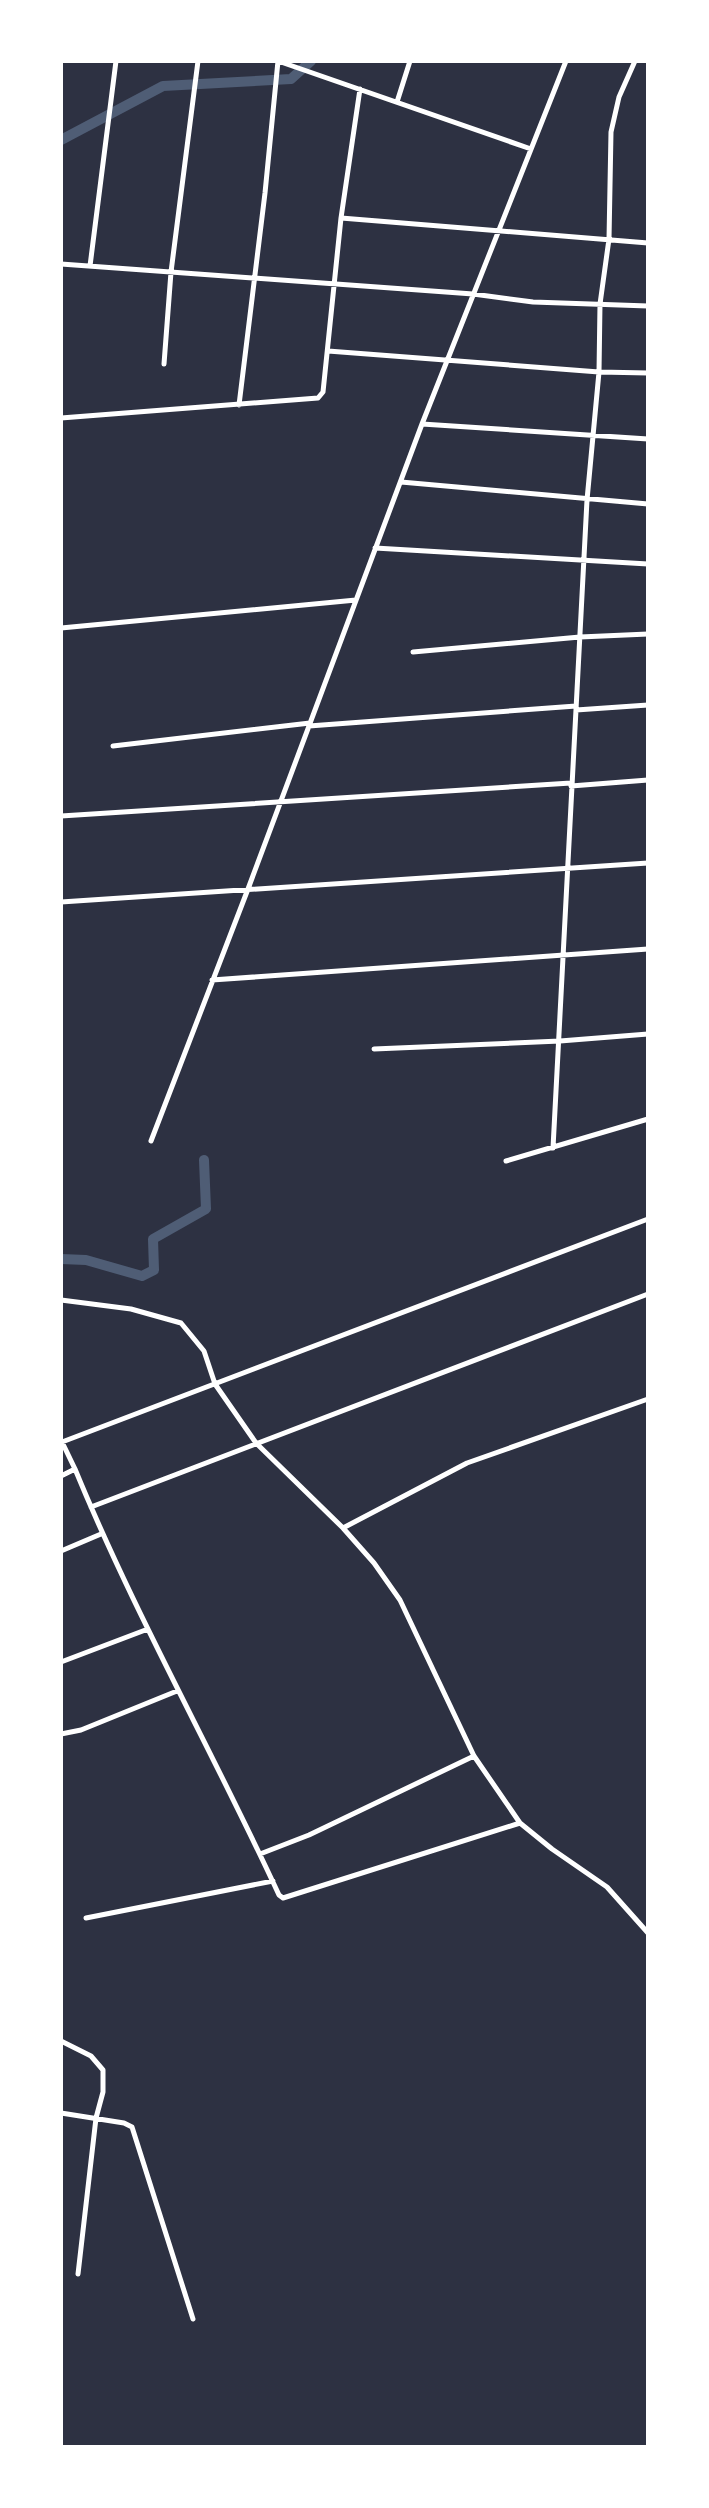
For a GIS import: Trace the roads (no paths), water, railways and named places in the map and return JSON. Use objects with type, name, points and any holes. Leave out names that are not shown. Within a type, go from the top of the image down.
[{"type":"street","points":[[90,266],[116,61]]},
{"type":"street","points":[[164,364],[172,272],[198,61]]},
{"type":"street","points":[[239,405],[278,61],[531,149]]},
{"type":"street","points":[[397,102],[410,61]]},
{"type":"street","points":[[151,1140],[472,294],[566,61]]},
{"type":"street","points":[[553,1148],[561,954],[587,500],[599,372],[600,304],[609,239],[611,132],[619,97],[635,61]]},
{"type":"street","points":[[61,418],[318,398],[323,392],[341,218],[360,89]]},
{"type":"street","points":[[341,218],[648,243]]},
{"type":"street","points":[[61,264],[472,294],[533,302],[648,306]]},
{"type":"street","points":[[328,351],[599,372],[648,373]]},
{"type":"street","points":[[422,424],[648,439]]},
{"type":"street","points":[[401,482],[648,504]]},
{"type":"street","points":[[375,548],[648,564]]},
{"type":"street","points":[[61,628],[356,600]]},
{"type":"street","points":[[413,652],[580,637],[648,634]]},
{"type":"street","points":[[113,746],[309,725],[648,705]]},
{"type":"street","points":[[61,816],[648,780]]},
{"type":"street","points":[[61,902],[648,863]]},
{"type":"street","points":[[212,980],[648,949]]},
{"type":"street","points":[[374,1049],[559,1041],[648,1034]]},
{"type":"street","points":[[506,1161],[648,1119]]},
{"type":"street","points":[[520,1823],[288,1898],[279,1895],[101,1534],[61,1442],[648,1219]]},
{"type":"street","points":[[90,1507],[648,1294]]},
{"type":"street","points":[[61,1300],[131,1309],[181,1323],[204,1352],[215,1384],[256,1443],[343,1528],[374,1563],[400,1600],[474,1756],[520,1823],[607,1887],[648,1933]]},
{"type":"street","points":[[343,1528],[467,1463],[648,1399]]},
{"type":"street","points":[[61,1476],[75,1469]]},
{"type":"street","points":[[61,1551],[101,1534]]},
{"type":"street","points":[[61,1662],[148,1629]]},
{"type":"street","points":[[61,1734],[81,1730],[177,1691]]},
{"type":"street","points":[[260,1854],[309,1835],[474,1756]]},
{"type":"street","points":[[86,1918],[273,1881]]},
{"type":"street","points":[[61,2041],[91,2056],[103,2070],[103,2092],[96,2118],[78,2274]]},
{"type":"street","points":[[61,2113],[124,2123],[132,2127],[193,2319]]},
{"type":"waterway","points":[[61,140],[163,86],[291,79],[311,61]]},
{"type":"waterway","points":[[61,1259],[86,1260],[142,1276],[154,1270],[153,1239],[206,1209],[204,1160]]}]
